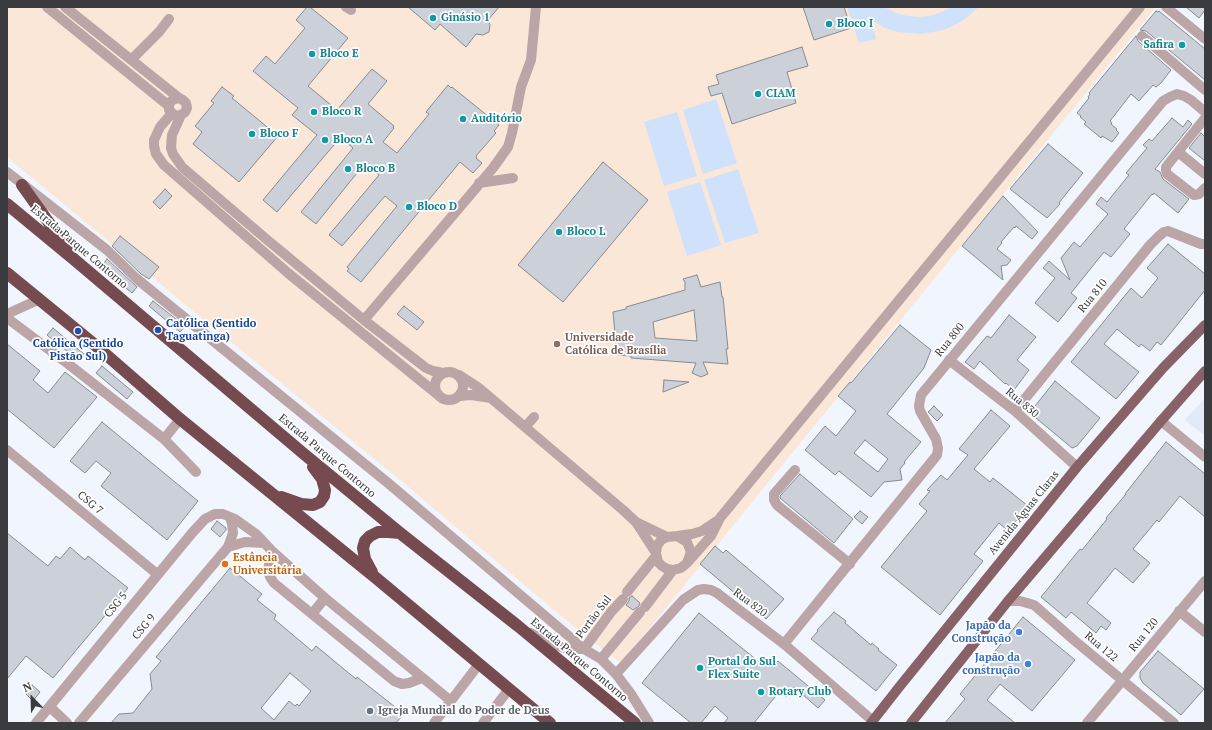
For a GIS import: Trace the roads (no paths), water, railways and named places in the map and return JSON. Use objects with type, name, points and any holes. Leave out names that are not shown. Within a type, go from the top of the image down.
[{"type":"highway","points":[[22,185],[76,261]]},
{"type":"highway","name":"Estrada Parque Contorno","points":[[7,204],[304,454],[400,533],[518,626],[635,723]]},
{"type":"highway","points":[[7,275],[40,299],[180,419],[376,578],[550,723]]},
{"type":"highway","points":[[273,494],[301,504],[313,505],[320,502],[324,496],[325,490],[322,479],[304,454]]},
{"type":"highway","points":[[376,578],[365,559],[363,548],[365,541],[370,536],[378,532],[400,533]]},
{"type":"main road","name":"Avenida Águas Claras","points":[[872,722],[1077,467],[1163,368],[1205,325]]},
{"type":"main road","points":[[911,723],[1008,601],[1205,371]]},
{"type":"street","points":[[47,7],[174,111],[185,112],[187,108],[186,103],[183,100],[65,7]]},
{"type":"street","points":[[364,320],[508,147],[522,88],[531,60],[536,7]]},
{"type":"street","points":[[179,98],[170,102],[174,111],[171,148],[173,154],[182,167],[364,320],[426,368],[443,373],[451,371],[479,388],[636,522],[656,554],[658,562],[667,569],[673,570],[681,568],[687,563],[711,536],[720,518],[1140,7]]},
{"type":"street","points":[[1166,7],[1205,39]]},
{"type":"street","points":[[131,60],[159,32],[169,19]]},
{"type":"street","points":[[1142,36],[1205,90]]},
{"type":"street","name":"Rua 800","points":[[784,644],[937,455],[938,444],[920,411],[919,400],[921,395],[1164,101],[1177,94],[1191,100],[1205,112]]},
{"type":"street","points":[[174,111],[160,127],[154,140],[156,154],[164,165],[278,264],[444,400],[452,400],[460,396],[471,395],[490,398]]},
{"type":"street","points":[[1205,118],[1166,168],[1167,174],[1194,195],[1199,194],[1205,188]]},
{"type":"street","points":[[1178,152],[1205,174]]},
{"type":"street","points":[[7,172],[107,250],[137,279],[388,483],[584,649],[601,659],[616,674],[632,694],[649,723]]},
{"type":"street","points":[[479,183],[512,178]]},
{"type":"street","name":"Rua 810","points":[[1015,411],[1145,251],[1159,236],[1164,232],[1173,232],[1201,244],[1205,244]]},
{"type":"street","points":[[7,314],[40,299]]},
{"type":"street","points":[[7,318],[164,439],[196,472]]},
{"type":"street","name":"Rua 830","points":[[950,360],[1015,411],[1077,467]]},
{"type":"street","points":[[437,394],[434,386],[437,378],[443,373]]},
{"type":"street","points":[[459,375],[463,381],[463,389],[460,396]]},
{"type":"street","points":[[525,427],[534,417]]},
{"type":"street","points":[[164,439],[180,419]]},
{"type":"street","points":[[1161,421],[1205,457]]},
{"type":"street","name":"CSG 7","points":[[7,450],[157,574]]},
{"type":"street","points":[[795,470],[774,494],[774,500],[777,505],[850,564]]},
{"type":"street","name":"CSG 5","points":[[36,723],[192,532],[205,519],[216,514],[226,515]]},
{"type":"street","points":[[226,515],[235,519],[249,529],[325,598],[451,701]]},
{"type":"street","name":"CSG 9","points":[[79,723],[228,547],[233,533],[232,524],[226,515]]},
{"type":"street","points":[[656,554],[657,546],[661,540],[672,536],[692,534],[702,531],[720,518]]},
{"type":"street","points":[[636,522],[687,542],[691,552],[687,563]]},
{"type":"street","points":[[228,547],[245,542],[262,541]]},
{"type":"street","points":[[272,551],[268,570],[274,583],[394,681],[402,684],[422,678]]},
{"type":"street","name":"Portão Sul","points":[[584,649],[656,554]]},
{"type":"street","points":[[601,659],[673,570]]},
{"type":"street","name":"Rua 120","points":[[1087,723],[1205,580]]},
{"type":"street","name":"Rua 820","points":[[616,674],[683,600],[698,590],[704,589],[717,593],[784,644],[872,722]]},
{"type":"street","points":[[312,614],[325,598]]},
{"type":"street","name":"Rua 122","points":[[1008,601],[1020,601],[1034,606],[1174,723]]},
{"type":"street","points":[[1179,611],[1205,632]]},
{"type":"street","points":[[518,626],[554,645],[568,649],[584,649]]},
{"type":"street","points":[[434,723],[479,664]]},
{"type":"street","points":[[483,723],[509,689]]},
{"type":"street","points":[[50,707],[66,723]]},
{"type":"place","name":"Ginásio 1","points":[[433,18]]},
{"type":"place","name":"Bloco I","points":[[829,24]]},
{"type":"place","name":"Safira","points":[[1182,45]]},
{"type":"place","name":"Bloco E","points":[[312,54]]},
{"type":"place","name":"CIAM","points":[[758,94]]},
{"type":"place","name":"Bloco R","points":[[314,112]]},
{"type":"place","name":"Auditório","points":[[463,119]]},
{"type":"place","name":"Bloco F","points":[[252,134]]},
{"type":"place","name":"Bloco A","points":[[325,140]]},
{"type":"place","name":"Bloco B","points":[[348,169]]},
{"type":"place","name":"Bloco D","points":[[409,207]]},
{"type":"place","name":"Bloco L","points":[[559,232]]},
{"type":"place","name":"Católica (Sentido Taguatinga)","points":[[158,330]]},
{"type":"place","name":"Católica (Sentido Pistão Sul)","points":[[78,331]]},
{"type":"place","name":"Universidade Católica de Brasília","points":[[557,344]]},
{"type":"place","name":"Estância Universitária","points":[[225,564]]},
{"type":"place","name":"Japão da Construção","points":[[1019,632]]},
{"type":"place","name":"Japão da construção","points":[[1028,664]]},
{"type":"place","name":"Portal do Sul Flex Suite","points":[[700,668]]},
{"type":"place","name":"Rotary Club","points":[[761,692]]},
{"type":"place","name":"Igreja Mundial do Poder de Deus","points":[[370,711]]}]
